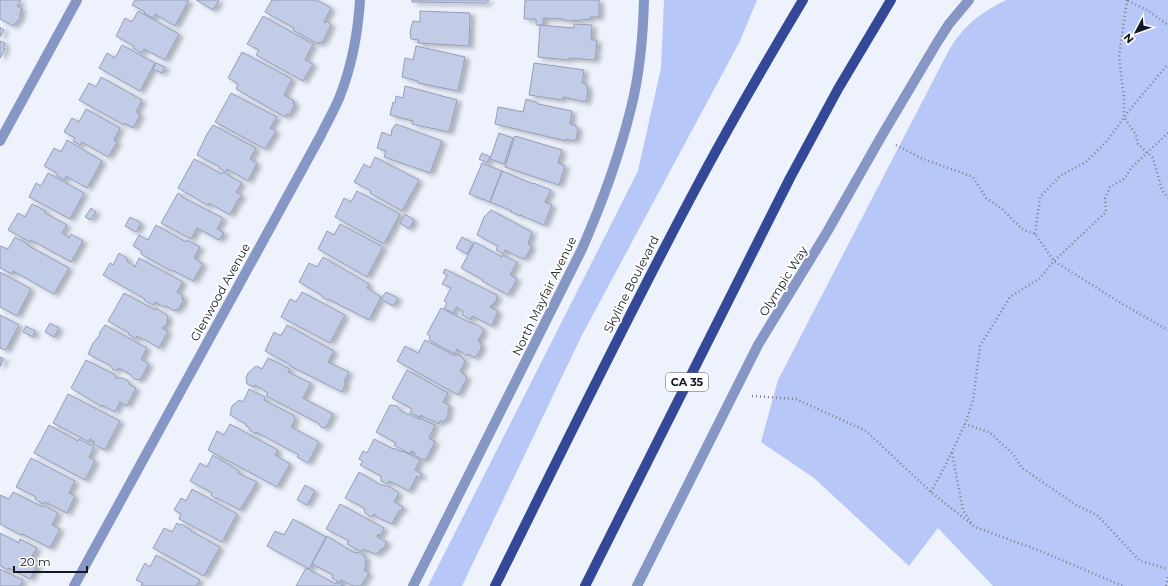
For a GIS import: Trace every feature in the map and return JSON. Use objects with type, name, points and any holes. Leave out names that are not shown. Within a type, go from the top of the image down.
[{"type":"main road","name":"Skyline Boulevard","points":[[495,586],[623,328],[692,195],[733,120],[803,0]]},
{"type":"main road","name":"CA 35","points":[[585,586],[780,197],[828,108],[891,0]]},
{"type":"main road","points":[[877,23],[894,0]]},
{"type":"street","points":[[0,141],[77,0]]},
{"type":"street","name":"Glenwood Avenue","points":[[74,586],[324,128],[340,96],[353,55],[360,0]]},
{"type":"street","name":"North Mayfair Avenue","points":[[413,586],[582,249],[602,203],[631,108],[640,60],[644,0]]},
{"type":"street","name":"Olympic Way","points":[[637,586],[758,345],[827,232],[938,41],[949,24],[969,0]]},
{"type":"path","points":[[1168,25],[1147,10],[1128,0],[1119,57],[1124,98],[1124,117],[1136,135],[1138,144],[1153,158],[1162,190],[1168,198]]},
{"type":"path","points":[[1035,234],[1040,197],[1060,176],[1086,162],[1107,141],[1124,117],[1168,64]]},
{"type":"path","points":[[931,492],[952,453],[973,401],[980,346],[1010,297],[1040,278],[1054,261],[1106,212],[1105,198],[1110,187],[1124,179],[1132,167],[1146,152],[1168,133]]},
{"type":"path","points":[[881,137],[921,158],[973,177],[986,198],[1001,208],[1022,229],[1035,234],[1054,261],[1124,306],[1168,330]]},
{"type":"path","points":[[733,395],[796,399],[866,431],[931,492],[975,527],[1038,550],[1123,586]]},
{"type":"path","points":[[965,424],[989,432],[1013,454],[1022,468],[1076,505],[1097,515],[1140,561],[1168,569]]},
{"type":"path","points":[[952,453],[963,510],[975,527]]},
{"type":"path","points":[[1166,586],[1168,577]]},
{"type":"shaded area","points":[[664,0],[757,0],[740,41],[582,335],[462,586],[428,586],[638,171],[661,68]]},
{"type":"shaded area","points":[[1006,0],[1168,0],[1168,586],[993,586],[938,528],[909,566],[814,478],[761,442],[778,380],[949,50],[961,33],[973,20]]},
{"type":"building","points":[[0,0],[21,0],[17,6],[22,9],[20,18],[13,26],[0,19]]},
{"type":"building","points":[[135,0],[189,0],[175,26],[155,14],[153,18],[144,13],[145,12],[132,5]]},
{"type":"building","points":[[196,0],[219,0],[213,10]]},
{"type":"building","points":[[272,0],[317,0],[331,8],[324,22],[325,23],[326,21],[331,25],[322,43],[320,42],[318,44],[293,30],[294,28],[265,12]]},
{"type":"building","points":[[412,0],[489,0],[486,3],[412,2]]},
{"type":"building","points":[[525,0],[599,0],[599,17],[590,17],[590,19],[570,21],[543,18],[543,25],[536,25],[536,19],[524,19]]},
{"type":"building","points":[[138,11],[179,34],[165,60],[144,49],[141,53],[133,48],[134,46],[116,36],[125,18],[132,22]]},
{"type":"building","points":[[420,11],[470,13],[469,46],[418,43],[419,40],[411,39],[410,32],[412,24],[413,21],[420,22]]},
{"type":"building","points":[[263,16],[313,44],[305,60],[313,64],[303,81],[256,55],[259,50],[247,44]]},
{"type":"building","points":[[574,24],[592,25],[591,40],[597,40],[595,60],[569,58],[569,60],[538,57],[540,25],[574,28]]},
{"type":"building","points":[[0,27],[4,30],[0,37]]},
{"type":"building","points":[[0,41],[5,43],[3,48],[5,49],[0,58]]},
{"type":"building","points":[[122,45],[155,63],[140,91],[99,68],[107,53],[115,58]]},
{"type":"building","points":[[416,46],[465,57],[458,91],[418,83],[418,81],[402,77],[405,58],[413,60]]},
{"type":"building","points":[[242,52],[292,79],[284,95],[294,101],[293,104],[295,105],[289,115],[287,114],[285,117],[236,89],[238,84],[228,78]]},
{"type":"building","points":[[156,63],[165,67],[162,73],[153,69]]},
{"type":"building","points":[[534,63],[584,70],[582,83],[586,84],[588,91],[586,102],[563,97],[562,100],[529,95]]},
{"type":"building","points":[[101,77],[142,100],[136,112],[140,115],[133,128],[125,123],[124,125],[79,100],[89,83],[96,87]]},
{"type":"building","points":[[405,86],[457,100],[449,132],[412,124],[413,121],[390,115],[396,96],[403,98]]},
{"type":"building","points":[[231,93],[277,117],[270,128],[276,131],[265,149],[215,122]]},
{"type":"building","points":[[526,99],[538,104],[572,111],[570,124],[575,125],[578,130],[576,139],[574,141],[566,139],[566,141],[495,124],[498,107],[523,112]]},
{"type":"building","points":[[86,109],[120,128],[114,140],[117,142],[108,157],[82,142],[80,145],[73,141],[75,138],[64,132],[72,118],[79,122]]},
{"type":"building","points":[[396,124],[442,141],[430,173],[384,157],[386,151],[377,148],[382,132],[391,136],[392,129]]},
{"type":"building","points":[[213,125],[256,148],[250,159],[257,163],[248,181],[227,169],[226,172],[219,168],[220,167],[197,155]]},
{"type":"building","points":[[499,133],[513,138],[504,164],[490,159]]},
{"type":"building","points":[[515,136],[562,150],[558,163],[565,166],[559,185],[505,167]]},
{"type":"building","points":[[67,140],[102,161],[87,188],[66,176],[64,180],[57,176],[58,175],[55,172],[44,166],[54,148],[61,152]]},
{"type":"building","points":[[482,153],[490,157],[487,163],[479,159]]},
{"type":"building","points":[[375,157],[419,180],[402,211],[354,182],[364,164],[370,168]]},
{"type":"building","points":[[194,159],[222,174],[223,172],[242,183],[236,192],[242,196],[240,199],[239,198],[230,215],[209,203],[209,206],[178,188]]},
{"type":"building","points":[[482,163],[502,171],[490,202],[469,194]]},
{"type":"building","points":[[502,171],[551,190],[545,202],[552,205],[544,225],[490,202]]},
{"type":"building","points":[[48,173],[84,193],[70,219],[29,197],[36,183],[41,186]]},
{"type":"building","points":[[357,191],[400,214],[384,244],[335,217],[344,198],[351,202]]},
{"type":"building","points":[[178,193],[183,196],[182,197],[223,218],[217,229],[224,233],[219,240],[197,228],[191,239],[161,223]]},
{"type":"building","points":[[32,204],[46,211],[45,213],[67,225],[62,233],[69,238],[71,234],[83,241],[71,262],[31,240],[30,242],[8,230],[18,213],[25,217]]},
{"type":"building","points":[[91,208],[96,212],[90,220],[85,217]]},
{"type":"building","points":[[491,210],[532,232],[528,244],[531,245],[530,250],[524,259],[505,250],[503,254],[496,250],[498,246],[477,235],[484,217]]},
{"type":"building","points":[[405,214],[414,220],[409,229],[400,223]]},
{"type":"building","points":[[130,217],[141,223],[136,232],[125,226]]},
{"type":"building","points":[[340,224],[383,247],[367,277],[318,249],[327,231],[334,235]]},
{"type":"building","points":[[156,225],[186,242],[187,240],[200,247],[194,258],[203,264],[193,281],[172,270],[171,271],[141,254],[142,251],[133,246],[139,235],[148,240]]},
{"type":"building","points":[[15,237],[69,268],[54,294],[13,271],[12,274],[0,268],[0,246],[8,249]]},
{"type":"building","points":[[462,237],[473,243],[467,254],[456,248]]},
{"type":"building","points":[[475,242],[502,257],[503,255],[517,262],[510,275],[517,279],[508,295],[461,268]]},
{"type":"building","points":[[119,253],[128,259],[127,261],[135,267],[139,258],[183,282],[177,292],[183,296],[181,298],[184,299],[178,310],[176,309],[174,311],[155,302],[153,305],[103,275],[110,263],[113,265]]},
{"type":"building","points":[[323,257],[369,284],[367,288],[381,297],[369,320],[328,299],[327,300],[299,282],[309,263],[317,267]]},
{"type":"building","points":[[445,269],[497,295],[496,301],[490,307],[498,311],[492,326],[472,316],[471,320],[462,315],[463,311],[456,307],[453,313],[444,308],[447,303],[444,301],[451,288],[442,284],[447,275],[443,273]]},
{"type":"building","points":[[0,272],[31,289],[17,316],[0,307]]},
{"type":"building","points":[[302,292],[345,315],[330,343],[281,317],[290,299],[296,302]]},
{"type":"building","points":[[386,292],[398,298],[393,306],[381,299]]},
{"type":"building","points":[[124,293],[155,310],[156,308],[168,316],[167,324],[162,328],[168,331],[159,348],[137,336],[136,339],[128,334],[129,333],[108,321]]},
{"type":"building","points":[[441,308],[478,325],[484,330],[478,341],[481,344],[481,349],[475,358],[468,354],[467,356],[457,349],[455,354],[429,340],[430,336],[427,334]]},
{"type":"building","points":[[0,315],[19,325],[6,350],[0,348]]},
{"type":"building","points":[[50,323],[59,328],[54,337],[45,332]]},
{"type":"building","points":[[105,325],[147,348],[141,359],[149,364],[140,380],[134,379],[131,375],[119,368],[117,370],[113,370],[111,366],[88,354],[93,343]]},
{"type":"building","points":[[287,325],[334,351],[328,362],[349,372],[344,382],[346,383],[342,392],[290,366],[291,365],[265,351],[274,332],[281,336]]},
{"type":"building","points":[[26,326],[35,331],[33,337],[23,332]]},
{"type":"building","points":[[425,340],[453,355],[459,355],[463,358],[465,362],[460,371],[467,378],[458,395],[397,361],[405,346],[418,353]]},
{"type":"building","points":[[0,357],[4,359],[0,367]]},
{"type":"building","points":[[268,358],[290,369],[288,372],[311,383],[303,398],[333,414],[326,427],[322,428],[318,423],[266,396],[268,393],[255,385],[254,387],[247,384],[246,378],[248,373],[256,366],[262,369]]},
{"type":"building","points":[[86,360],[114,374],[116,378],[123,378],[127,380],[130,385],[136,388],[127,406],[120,402],[115,412],[102,405],[102,407],[71,388]]},
{"type":"building","points":[[407,370],[448,393],[443,402],[450,406],[448,416],[444,421],[440,421],[439,424],[421,415],[420,417],[410,413],[412,409],[392,398]]},
{"type":"building","points":[[249,389],[265,397],[264,400],[293,415],[295,420],[291,427],[319,442],[308,463],[297,457],[299,455],[256,432],[256,434],[249,430],[250,428],[246,426],[246,424],[230,415],[232,406],[239,400],[243,402]]},
{"type":"building","points":[[68,394],[120,421],[105,450],[93,444],[95,442],[90,439],[89,442],[53,423]]},
{"type":"building","points":[[390,405],[397,406],[401,411],[409,415],[435,425],[429,438],[435,442],[426,459],[423,460],[414,455],[415,453],[411,451],[410,454],[394,445],[396,443],[376,432]]},
{"type":"building","points":[[230,424],[278,450],[275,455],[290,464],[277,487],[208,450],[217,431],[224,435]]},
{"type":"building","points":[[49,425],[78,441],[79,439],[94,447],[89,457],[95,461],[85,480],[34,453]]},
{"type":"building","points":[[374,439],[393,449],[403,451],[420,460],[415,470],[422,474],[420,478],[417,476],[409,491],[389,481],[387,484],[381,481],[381,476],[360,465],[363,461],[359,459],[363,451],[367,453]]},
{"type":"building","points":[[213,455],[239,471],[238,473],[257,482],[240,510],[217,498],[216,499],[211,495],[212,493],[190,481],[200,463],[207,467]]},
{"type":"building","points":[[31,458],[75,481],[69,493],[75,496],[67,513],[45,502],[43,504],[35,499],[36,497],[16,487]]},
{"type":"building","points":[[359,472],[379,484],[390,487],[399,493],[394,502],[402,506],[403,509],[399,511],[392,524],[378,518],[374,514],[371,517],[365,513],[364,508],[345,498]]},
{"type":"building","points":[[305,485],[315,491],[307,505],[297,500]]},
{"type":"building","points":[[192,489],[237,514],[222,542],[179,519],[181,514],[174,510],[181,498],[186,501]]},
{"type":"building","points":[[13,492],[58,513],[52,525],[60,529],[50,548],[0,524],[0,495],[9,499]]},
{"type":"building","points":[[340,504],[384,528],[380,536],[378,534],[377,537],[387,542],[379,553],[375,554],[363,549],[361,552],[347,544],[349,541],[326,529]]},
{"type":"building","points":[[293,519],[326,537],[309,569],[267,546],[275,531],[284,535]]},
{"type":"building","points":[[177,523],[220,547],[204,576],[153,548],[164,528],[172,532]]},
{"type":"building","points":[[0,533],[19,543],[20,539],[37,548],[31,558],[39,562],[30,579],[9,568],[8,570],[0,566]]},
{"type":"building","points":[[327,536],[353,552],[364,555],[366,565],[364,570],[369,573],[361,586],[353,586],[341,580],[340,583],[332,578],[333,575],[312,564]]},
{"type":"building","points":[[156,555],[200,580],[196,586],[141,586],[143,583],[136,580],[145,563],[150,567]]},
{"type":"building","points":[[306,568],[336,584],[337,582],[345,586],[296,586]]},
{"type":"building","points":[[0,569],[23,580],[20,586],[0,586]]}]
